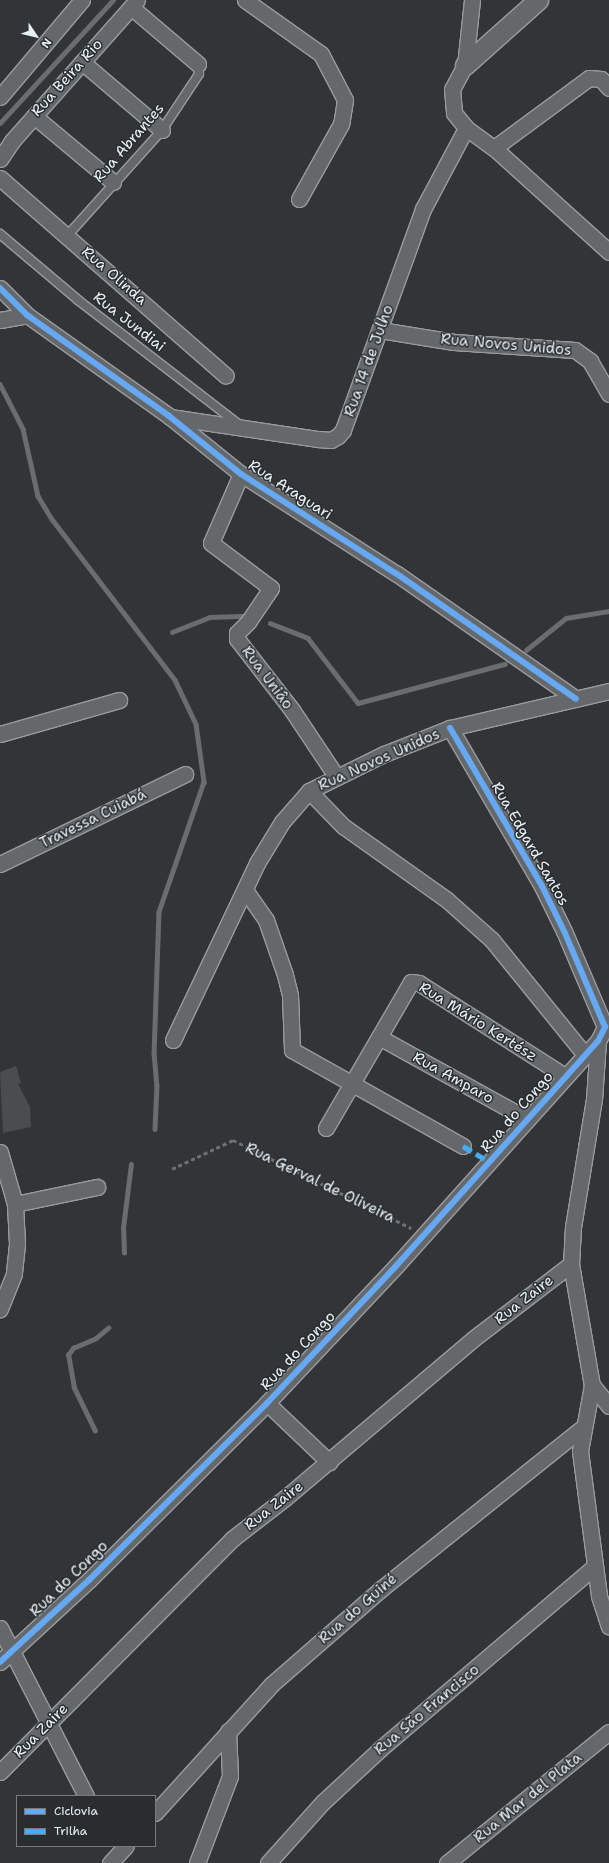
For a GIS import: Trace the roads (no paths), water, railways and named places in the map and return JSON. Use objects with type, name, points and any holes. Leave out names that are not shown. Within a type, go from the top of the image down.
[{"type":"street","points":[[0,97],[82,0]]},
{"type":"street","points":[[245,0],[321,54],[345,100],[341,124],[299,199]]},
{"type":"street","points":[[472,0],[465,64],[452,89],[454,113],[466,128],[494,148],[609,252]]},
{"type":"street","points":[[465,64],[538,0]]},
{"type":"street","points":[[134,4],[198,64]]},
{"type":"street","name":"Rua Beira Rio","points":[[0,159],[34,116],[134,4]]},
{"type":"street","points":[[82,62],[162,130]]},
{"type":"street","points":[[494,148],[589,78],[601,79],[609,88]]},
{"type":"street","points":[[34,116],[114,182]]},
{"type":"street","name":"Rua 14 de Julho","points":[[169,416],[318,439],[331,440],[338,436],[343,430],[423,209],[466,128]]},
{"type":"street","name":"Rua Olinda","points":[[0,178],[226,376]]},
{"type":"street","name":"Rua Araguari","points":[[0,288],[27,315],[169,416],[241,474],[397,574],[576,699]]},
{"type":"street","points":[[0,320],[27,315]]},
{"type":"street","name":"Rua Novos Unidos","points":[[380,330],[454,342],[575,350],[590,361],[609,394]]},
{"type":"street","name":"Rua Uniâo","points":[[241,474],[211,543],[271,588],[249,621],[237,633],[237,639],[336,776]]},
{"type":"street","name":"Rua Novos Unidos","points":[[173,1040],[245,890],[282,822],[309,792],[336,776],[450,728],[609,691]]},
{"type":"street","points":[[0,734],[119,700]]},
{"type":"street","name":"Rua Edgard Santos","points":[[450,728],[542,886],[604,1030]]},
{"type":"street","name":"Travessa Cuiabá","points":[[0,864],[185,774]]},
{"type":"street","points":[[309,792],[343,826],[447,900],[492,940],[584,1055]]},
{"type":"street","points":[[245,890],[266,920],[285,975],[290,995],[290,1047],[463,1146]]},
{"type":"street","name":"Rua Mário Kertész","points":[[378,1037],[411,982],[419,983],[565,1076]]},
{"type":"street","points":[[604,1030],[574,1227],[571,1264],[592,1385],[582,1428],[580,1451],[599,1596],[609,1626]]},
{"type":"street","name":"Rua do Congo","points":[[0,1662],[89,1580],[267,1402],[424,1235],[584,1055],[604,1030]]},
{"type":"street","points":[[326,1128],[378,1037]]},
{"type":"street","name":"Rua Amparo","points":[[378,1037],[527,1119]]},
{"type":"street","points":[[0,1152],[15,1204],[17,1244],[14,1274],[0,1309]]},
{"type":"street","points":[[15,1204],[97,1187]]},
{"type":"street","name":"Rua Zaire","points":[[0,1772],[216,1554],[329,1462],[473,1339],[571,1264]]},
{"type":"street","points":[[592,1385],[609,1406]]},
{"type":"street","points":[[267,1402],[329,1462]]},
{"type":"street","name":"Rua do Guiné","points":[[156,1812],[272,1684],[381,1588],[582,1428]]},
{"type":"street","name":"Rua São Francisco","points":[[268,1863],[323,1802],[380,1749],[595,1566]]},
{"type":"street","points":[[0,1628],[50,1723],[86,1795]]},
{"type":"street","points":[[197,1863],[230,1776],[228,1731]]},
{"type":"street","name":"Rua Mar del Plata","points":[[447,1863],[609,1732]]},
{"type":"street","points":[[114,1857],[125,1847]]},
{"type":"lane","name":"Rua Abrantes","points":[[68,236],[114,182],[162,130],[199,74],[198,64]]},
{"type":"lane","name":"Rua Jundiai","points":[[0,234],[78,300],[245,428]]},
{"type":"waterway","points":[[0,123],[113,0]]},
{"type":"waterway","points":[[0,384],[23,429],[38,496],[52,519],[175,680],[196,724],[204,782],[159,912],[154,1053],[157,1085],[155,1129]]},
{"type":"waterway","points":[[526,650],[566,618],[609,611]]},
{"type":"waterway","points":[[172,632],[210,617],[246,616]]},
{"type":"waterway","points":[[270,623],[308,638],[358,703],[505,664]]},
{"type":"waterway","points":[[124,1253],[123,1228],[131,1164]]},
{"type":"waterway","points":[[95,1431],[74,1388],[68,1355],[73,1348],[96,1338],[108,1328]]}]
